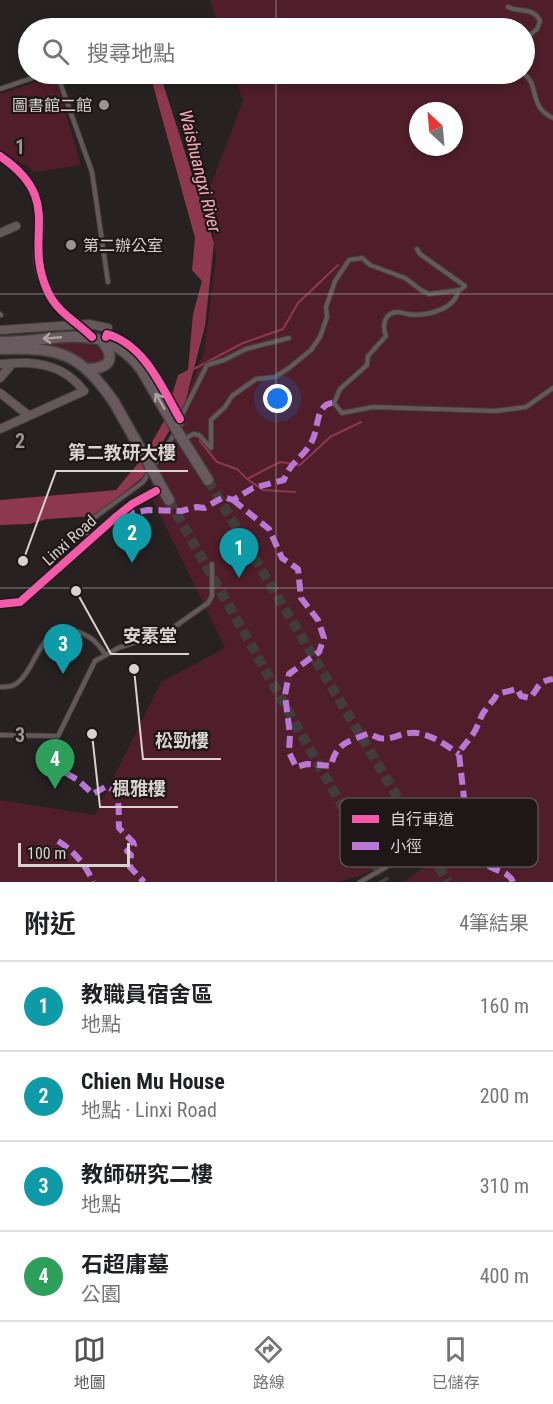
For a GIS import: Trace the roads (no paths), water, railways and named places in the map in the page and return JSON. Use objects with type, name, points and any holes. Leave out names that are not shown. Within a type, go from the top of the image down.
[{"type":"main road","points":[[88,369],[102,367],[108,363],[110,357],[110,351],[93,336]]},
{"type":"main road","points":[[0,342],[93,336],[111,343],[130,355],[184,435],[208,480]]},
{"type":"main road","points":[[0,349],[47,349],[63,354],[88,369],[114,402],[169,500]]},
{"type":"street","points":[[0,156],[27,179],[37,197],[40,227],[38,264],[49,294],[66,316],[93,336]]},
{"type":"street","points":[[0,233],[16,226]]},
{"type":"street","points":[[0,330],[89,324],[108,328]]},
{"type":"street","points":[[0,364],[28,362],[52,367],[73,376],[84,391],[0,429]]},
{"type":"street","points":[[0,378],[12,364]]},
{"type":"street","points":[[0,393],[28,415]]},
{"type":"street","name":"Linxi Road","points":[[0,604],[20,602],[132,504],[156,491]]},
{"type":"lane","points":[[508,7],[514,10],[531,11],[538,17],[540,21],[535,31]]},
{"type":"lane","points":[[0,89],[18,83]]},
{"type":"lane","points":[[61,84],[92,172],[108,282]]},
{"type":"lane","points":[[532,84],[535,100],[541,110],[553,118]]},
{"type":"lane","points":[[184,435],[199,435],[211,448],[211,420],[225,407],[232,396],[256,380],[275,377],[311,350],[320,337],[327,317],[326,307],[335,281],[349,260],[362,258],[370,265],[405,278],[429,294],[458,290],[465,286],[420,254],[417,249]]},
{"type":"lane","points":[[458,290],[458,295],[450,305],[439,312],[410,315],[398,312],[390,314],[384,320],[383,329],[386,336],[368,356],[367,365],[340,389],[334,403],[342,413],[373,407],[496,411],[526,406],[553,388]]},
{"type":"lane","points":[[91,539],[82,529],[143,482],[181,424],[180,419],[207,364],[224,360],[246,349],[289,338]]},
{"type":"lane","points":[[0,735],[58,736],[95,661],[118,648],[168,632],[208,603],[212,596],[212,564]]},
{"type":"lane","points":[[0,687],[13,686],[30,670],[44,641],[56,631],[68,627],[94,638],[106,655]]},
{"type":"lane","points":[[360,882],[386,867]]},
{"type":"waterway","points":[[192,370],[243,343],[283,329],[298,303],[338,265]]},
{"type":"waterway","points":[[200,441],[217,462],[237,469],[247,479],[280,462],[300,465],[330,437],[361,422]]},
{"type":"waterway","points":[[247,479],[263,490],[295,492]]},
{"type":"tunnel","points":[[208,480],[398,798]]},
{"type":"tunnel","points":[[169,500],[340,802]]},
{"type":"tunnel","points":[[377,867],[385,882]]},
{"type":"tunnel","points":[[439,867],[448,882]]},
{"type":"place","name":"圖書館二館","points":[[104,105]]},
{"type":"place","name":"第二辦公室","points":[[71,245]]},
{"type":"place","name":"第二教研大樓","points":[[23,561]]},
{"type":"place","name":"Chien Mu House","points":[[132,563]]},
{"type":"place","name":"教職員宿舍區","points":[[239,578]]},
{"type":"place","name":"安素堂","points":[[76,591]]},
{"type":"place","name":"松勁樓","points":[[134,669]]},
{"type":"place","name":"教師研究二樓","points":[[63,674]]},
{"type":"place","name":"楓雅樓","points":[[92,734]]},
{"type":"place","name":"石超庸墓","points":[[55,789]]},
{"type":"water label","name":"Waishuangxi River","points":[[200,171]]}]
